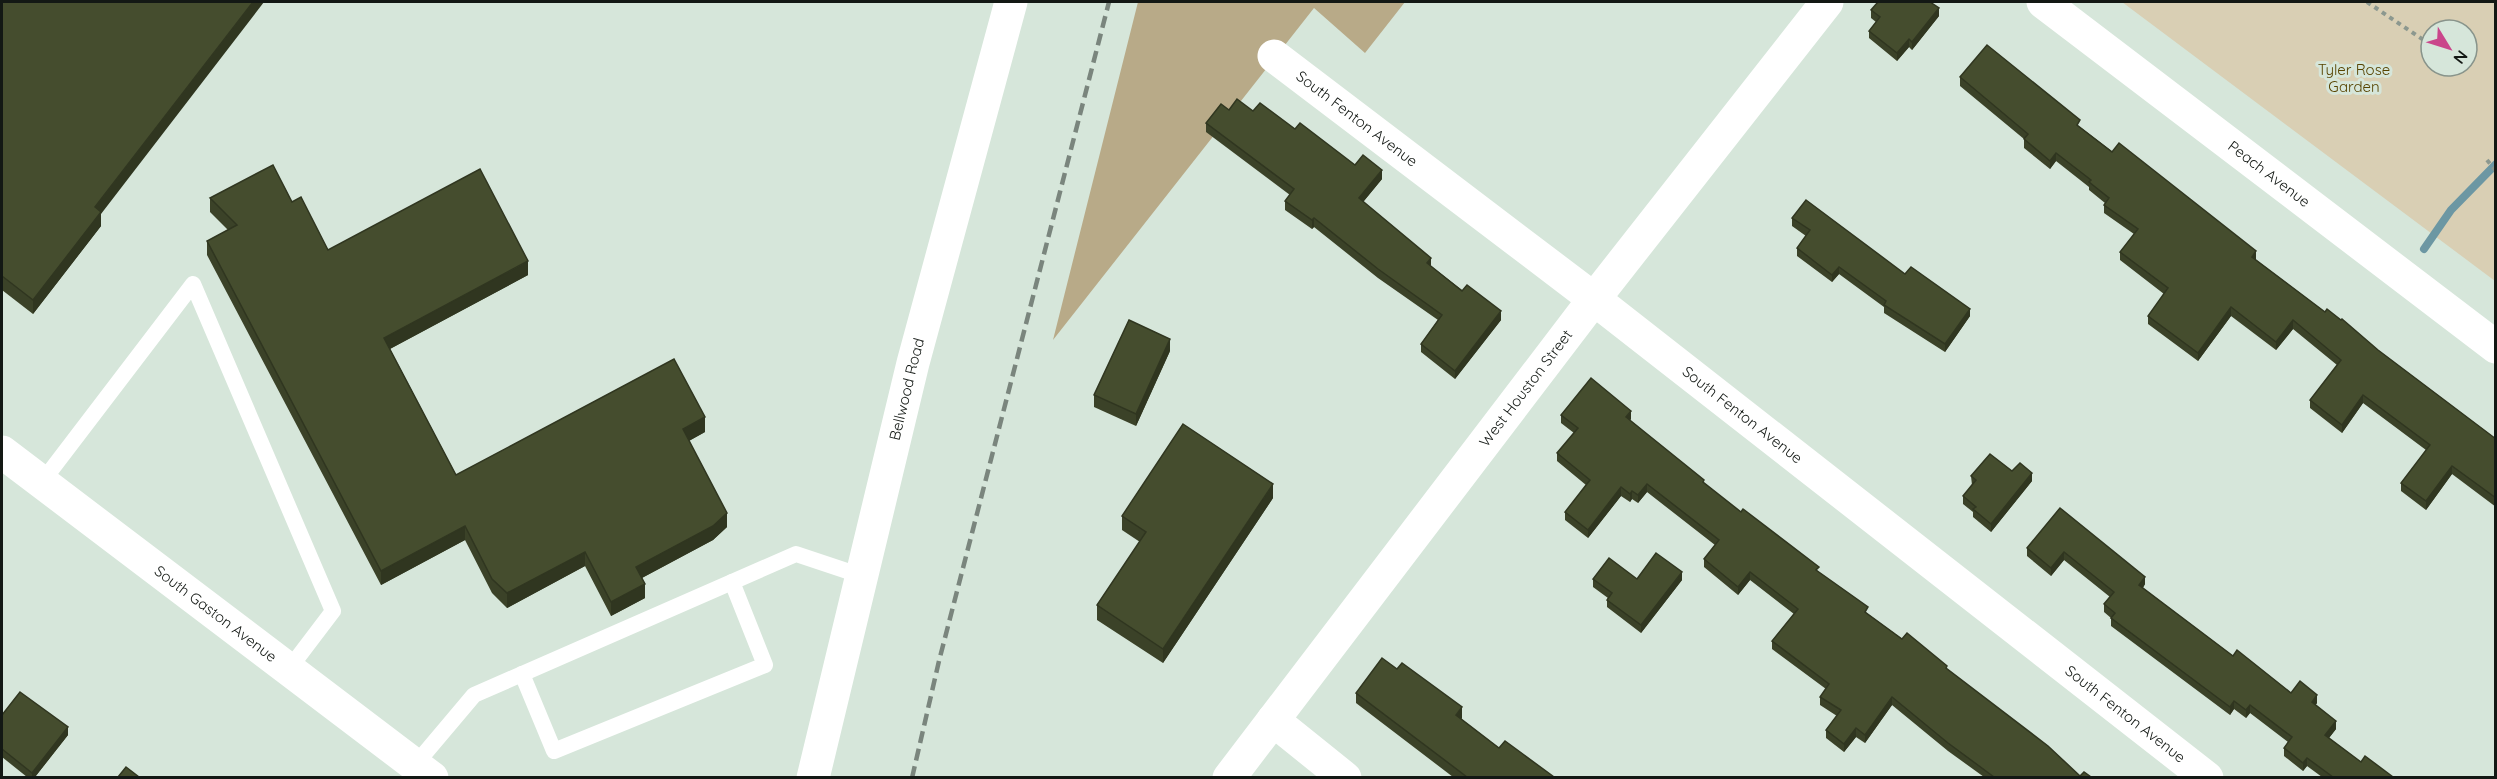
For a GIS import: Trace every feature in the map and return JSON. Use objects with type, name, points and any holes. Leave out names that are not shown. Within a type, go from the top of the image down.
[{"type":"street","name":"Bellwood Road","points":[[813,777],[913,363],[1011,2]]},
{"type":"street","name":"West Houston Street","points":[[1229,777],[1594,299],[1827,2]]},
{"type":"street","name":"Peach Avenue","points":[[2043,2],[2496,347]]},
{"type":"street","name":"South Fenton Avenue","points":[[1274,56],[1594,299],[2207,777]]},
{"type":"street","name":"South Gaston Avenue","points":[[2,452],[423,771]]},
{"type":"street","points":[[1273,720],[1345,777]]},
{"type":"lane","points":[[42,482],[193,284],[333,611],[289,669]]},
{"type":"lane","points":[[423,771],[474,695],[796,554],[862,576]]},
{"type":"lane","points":[[522,674],[554,751],[765,665],[732,582]]},
{"type":"path","points":[[2367,2],[2419,37]]},
{"type":"path","points":[[2487,160],[2496,171]]},
{"type":"green space","name":"Tyler Rose Garden","points":[[2122,2],[2495,2],[2495,281]]},
{"type":"shaded area","points":[[1138,2],[1405,2],[1365,53],[1314,8],[1053,340]]},
{"type":"building","points":[[2,2],[253,2],[95,207],[101,212],[33,300],[2,276]]},
{"type":"building","points":[[1878,2],[1930,2],[1939,8],[1912,42],[1909,39],[1897,53],[1869,31],[1880,17],[1871,10]]},
{"type":"building","points":[[1987,45],[2080,120],[2077,125],[2112,152],[2119,143],[2256,251],[2252,257],[2325,312],[2327,309],[2342,319],[2378,350],[2496,439],[2496,498],[2452,466],[2426,501],[2401,483],[2430,445],[2363,395],[2342,425],[2310,400],[2341,360],[2293,320],[2276,342],[2231,307],[2198,353],[2148,316],[2168,288],[2120,252],[2138,229],[2104,205],[2109,198],[2089,182],[2091,180],[2056,153],[2050,161],[2024,139],[2028,134],[1960,77]]},
{"type":"building","points":[[1237,99],[1253,111],[1260,103],[1295,129],[1300,123],[1355,165],[1363,155],[1382,170],[1359,198],[1431,258],[1427,263],[1462,291],[1467,285],[1501,311],[1455,371],[1421,344],[1442,315],[1378,269],[1314,218],[1312,220],[1285,201],[1294,189],[1206,123],[1221,104],[1229,110]]},
{"type":"building","points":[[273,165],[292,202],[301,197],[328,250],[480,169],[528,261],[384,338],[456,475],[674,359],[705,417],[683,429],[727,513],[713,526],[636,567],[645,584],[611,602],[585,552],[507,593],[492,579],[465,526],[381,571],[207,241],[237,225],[210,198]]},
{"type":"building","points":[[1806,200],[1905,274],[1911,267],[1970,309],[1945,344],[1884,305],[1886,301],[1839,267],[1832,275],[1797,248],[1810,230],[1792,218]]},
{"type":"building","points":[[1129,320],[1170,339],[1136,414],[1094,395]]},
{"type":"building","points":[[1591,378],[1631,411],[1626,417],[1741,512],[1743,509],[1819,567],[1816,570],[1868,607],[1865,612],[1902,639],[1907,633],[1947,666],[1946,668],[2048,746],[2080,776],[2084,772],[2091,777],[1994,777],[1892,697],[1865,735],[1856,728],[1844,744],[1826,730],[1841,710],[1820,697],[1829,684],[1772,641],[1798,609],[1750,572],[1738,587],[1704,559],[1719,540],[1647,484],[1638,495],[1632,491],[1630,494],[1621,487],[1588,530],[1565,512],[1590,480],[1557,453],[1578,428],[1561,415]]},
{"type":"building","points":[[1183,424],[1273,484],[1163,649],[1097,605],[1146,532],[1122,516]]},
{"type":"building","points":[[1990,454],[2012,471],[2020,463],[2032,473],[1991,524],[1973,509],[1976,507],[1963,496],[1976,480],[1971,476]]},
{"type":"building","points":[[2060,508],[2145,577],[2139,585],[2233,656],[2237,650],[2291,693],[2300,681],[2317,695],[2312,702],[2336,721],[2325,735],[2361,762],[2365,756],[2393,777],[2333,777],[2307,758],[2303,763],[2284,748],[2292,737],[2250,705],[2246,710],[2234,701],[2230,707],[2111,618],[2115,613],[2104,604],[2114,592],[2064,552],[2051,568],[2027,548]]},
{"type":"building","points":[[1656,553],[1682,572],[1641,625],[1607,600],[1612,593],[1593,579],[1609,558],[1637,579]]},
{"type":"building","points":[[1382,658],[1397,669],[1402,663],[1462,707],[1456,715],[1499,748],[1505,741],[1554,777],[1467,777],[1356,693]]},
{"type":"building","points":[[20,692],[68,727],[32,773],[2,749],[2,715]]},
{"type":"building","points":[[126,767],[139,777],[118,777]]},
{"type":"waterway","points":[[2424,249],[2451,210],[2496,164]]},
{"type":"railway","points":[[912,778],[939,661],[1109,2]]}]
